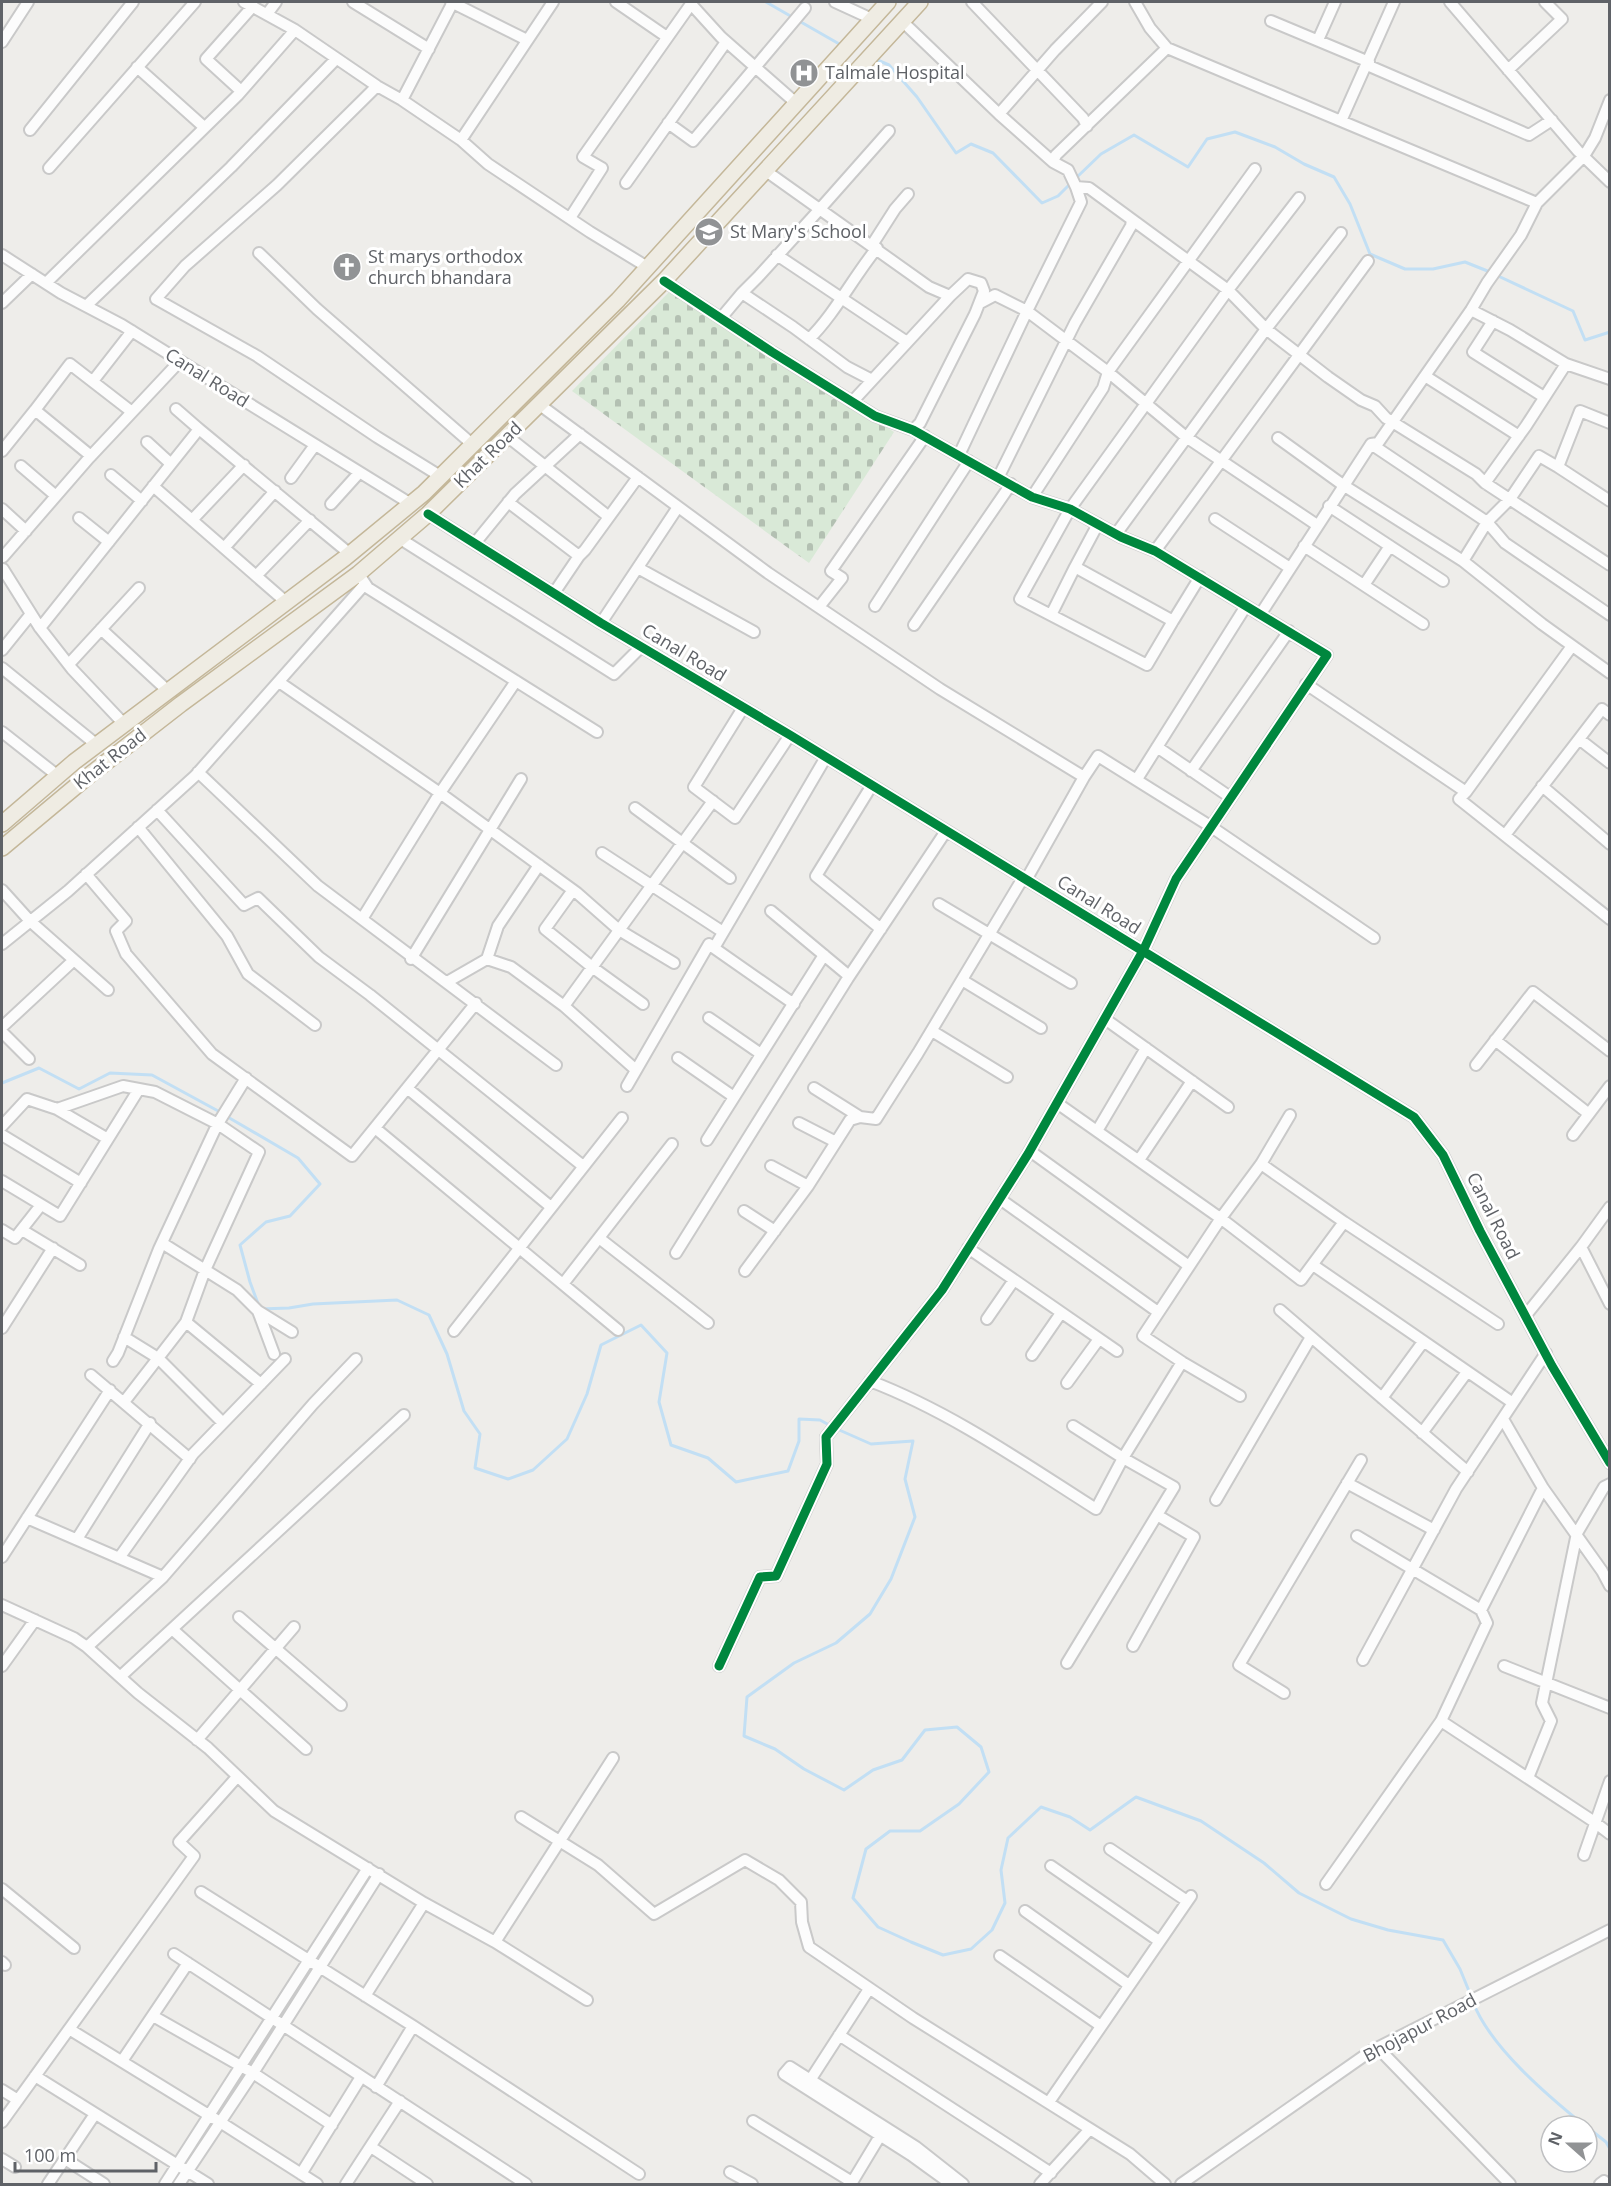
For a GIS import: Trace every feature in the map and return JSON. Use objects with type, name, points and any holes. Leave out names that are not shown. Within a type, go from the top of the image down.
[{"type":"highway","name":"Khat Road","points":[[2,824],[97,745],[350,554],[411,504],[648,268],[888,2]]},
{"type":"highway","name":"Khat Road","points":[[2,847],[136,739],[361,579],[399,538],[428,514],[540,405],[664,280],[920,2]]},
{"type":"highway","points":[[648,268],[664,280]]},
{"type":"highway","points":[[411,504],[428,514]]},
{"type":"highway","points":[[124,724],[136,739]]},
{"type":"street","points":[[2,42],[28,2]]},
{"type":"street","points":[[30,130],[132,2]]},
{"type":"street","points":[[49,168],[195,2]]},
{"type":"street","points":[[267,14],[276,2]]},
{"type":"street","points":[[353,2],[429,49]]},
{"type":"street","points":[[402,100],[452,2],[527,40]]},
{"type":"street","points":[[461,140],[553,2]]},
{"type":"street","points":[[616,2],[668,37]]},
{"type":"street","points":[[836,2],[872,19]]},
{"type":"street","points":[[972,2],[1083,118],[1087,126]]},
{"type":"street","points":[[999,114],[1055,50],[1102,2]]},
{"type":"street","points":[[1136,2],[1150,28],[1167,48],[1537,203]]},
{"type":"street","points":[[1318,40],[1335,2]]},
{"type":"street","points":[[1341,121],[1394,2]]},
{"type":"street","points":[[1450,2],[1552,120],[1610,182]]},
{"type":"street","points":[[1508,70],[1562,19],[1545,2]]},
{"type":"street","points":[[570,218],[602,168],[583,157],[668,37],[687,3],[755,69],[796,103]]},
{"type":"street","points":[[241,91],[206,59],[249,4],[295,30],[377,86],[402,100],[461,140],[488,164],[648,268]]},
{"type":"street","points":[[668,123],[693,141],[804,8]]},
{"type":"street","points":[[902,21],[999,114],[1053,162],[1068,170],[1081,202],[958,455]]},
{"type":"street","points":[[1271,21],[1529,135],[1552,120]]},
{"type":"street","points":[[46,283],[241,91],[295,30]]},
{"type":"street","points":[[626,183],[726,42]]},
{"type":"street","points":[[1053,162],[1056,155],[1167,48]]},
{"type":"street","points":[[86,306],[231,167],[336,59]]},
{"type":"street","points":[[137,67],[204,127]]},
{"type":"street","points":[[377,86],[277,185],[185,266],[156,299],[257,356],[377,437],[440,476]]},
{"type":"street","points":[[1260,615],[1371,444],[1378,443],[1471,310],[1521,235],[1537,203],[1584,156],[1595,138],[1610,100]]},
{"type":"street","points":[[721,318],[889,131]]},
{"type":"street","points":[[1032,496],[1103,388],[1107,372],[1255,169]]},
{"type":"street","points":[[766,171],[929,287],[950,296]]},
{"type":"street","points":[[1076,187],[1089,188],[1189,261],[1227,290],[1266,329],[1361,400],[1375,406],[1386,418],[1476,474],[1485,483],[1610,565]]},
{"type":"street","points":[[809,339],[841,297],[874,247],[895,209],[908,194]]},
{"type":"street","points":[[1200,577],[1148,665],[1020,599],[1070,509],[1227,290],[1299,198]]},
{"type":"street","points":[[999,476],[1066,341],[1131,226],[1132,220]]},
{"type":"street","points":[[1116,534],[1266,329],[1341,233]]},
{"type":"street","points":[[259,253],[317,309],[472,444]]},
{"type":"street","name":"Canal Road","points":[[2,255],[46,283],[132,331],[411,504]]},
{"type":"street","points":[[777,255],[907,342]]},
{"type":"street","points":[[1155,551],[1368,261]]},
{"type":"street","points":[[2,303],[32,274]]},
{"type":"street","points":[[852,402],[968,279],[981,283],[984,291],[980,303],[920,423],[914,430]]},
{"type":"street","points":[[664,280],[875,416],[914,430],[1032,496],[1070,509],[1116,534],[1155,551],[1327,655],[1176,879],[1143,951],[1030,1151],[942,1290],[826,1437],[827,1464],[776,1576],[760,1577],[719,1666]]},
{"type":"street","points":[[742,293],[847,367],[872,380]]},
{"type":"street","points":[[980,303],[995,295],[1027,312],[1147,403],[1186,437],[1317,525]]},
{"type":"street","points":[[1471,310],[1566,364],[1610,379]]},
{"type":"street","points":[[1493,321],[1473,352],[1544,397]]},
{"type":"street","points":[[93,381],[132,331]]},
{"type":"street","points":[[3,557],[91,456],[180,361]]},
{"type":"street","points":[[2,451],[70,364],[132,412]]},
{"type":"street","points":[[1485,483],[1566,364]]},
{"type":"street","points":[[1425,376],[1519,436]]},
{"type":"street","points":[[540,405],[768,573],[940,689],[1084,777]]},
{"type":"street","points":[[176,409],[350,554]]},
{"type":"street","points":[[35,410],[91,456]]},
{"type":"street","points":[[1558,466],[1580,411],[1610,423]]},
{"type":"street","points":[[40,628],[200,429]]},
{"type":"street","points":[[475,543],[508,502],[512,501],[515,494],[580,434]]},
{"type":"street","points":[[507,436],[609,517]]},
{"type":"street","points":[[819,607],[842,578],[831,572],[925,436]]},
{"type":"street","points":[[1278,438],[1343,485],[1463,561],[1610,673]]},
{"type":"street","points":[[147,442],[171,464]]},
{"type":"street","points":[[1371,444],[1487,522],[1505,543],[1610,615]]},
{"type":"street","points":[[291,478],[315,445]]},
{"type":"street","points":[[1463,561],[1487,522],[1510,499],[1539,456],[1610,501]]},
{"type":"street","points":[[875,606],[969,461]]},
{"type":"street","points":[[192,520],[244,465]]},
{"type":"street","points":[[21,466],[56,496]]},
{"type":"street","points":[[331,504],[359,473]]},
{"type":"street","points":[[111,475],[142,501]]},
{"type":"street","points":[[554,592],[638,477]]},
{"type":"street","points":[[914,625],[1011,484]]},
{"type":"street","points":[[153,486],[286,602]]},
{"type":"street","points":[[224,548],[275,491]]},
{"type":"street","points":[[508,502],[579,556]]},
{"type":"street","points":[[1329,506],[1443,580]]},
{"type":"street","points":[[601,623],[678,507]]},
{"type":"street","points":[[2,509],[26,531]]},
{"type":"street","name":"Canal Road","points":[[428,514],[601,623],[790,735],[1414,1117],[1443,1155],[1480,1231],[1546,1353],[1610,1463]]},
{"type":"street","points":[[79,518],[109,542]]},
{"type":"street","points":[[1215,519],[1290,568]]},
{"type":"street","points":[[256,576],[310,520]]},
{"type":"street","points":[[1051,615],[1098,524]]},
{"type":"street","points":[[399,538],[614,674],[641,646]]},
{"type":"street","points":[[1304,546],[1423,624]]},
{"type":"street","points":[[1364,585],[1390,546]]},
{"type":"street","points":[[1076,567],[1173,621]]},
{"type":"street","points":[[638,568],[754,632]]},
{"type":"street","points":[[2,571],[3,569],[40,628],[69,664],[124,724]]},
{"type":"street","points":[[2,944],[87,873],[198,772],[279,682],[361,579],[368,588],[597,732]]},
{"type":"street","points":[[69,664],[139,588]]},
{"type":"street","points":[[1137,779],[1246,606]]},
{"type":"street","points":[[2,650],[31,614]]},
{"type":"street","points":[[101,629],[168,691]]},
{"type":"street","points":[[1191,771],[1289,630]]},
{"type":"street","points":[[1572,646],[1459,799],[1610,919]]},
{"type":"street","points":[[2,669],[97,745]]},
{"type":"street","points":[[362,919],[440,793],[516,681]]},
{"type":"street","points":[[279,682],[440,793],[573,890],[619,930],[674,963]]},
{"type":"street","points":[[1306,684],[1466,792]]},
{"type":"street","points":[[743,708],[693,787],[735,818],[790,735]]},
{"type":"street","points":[[1504,835],[1602,709],[1610,715]]},
{"type":"street","points":[[2,732],[58,776]]},
{"type":"street","points":[[1579,739],[1610,763]]},
{"type":"street","points":[[1157,747],[1230,797]]},
{"type":"street","points":[[746,1271],[808,1186],[850,1120],[860,1117],[876,1119],[1025,879],[1098,756],[1210,826],[1374,938]]},
{"type":"street","points":[[714,948],[826,757]]},
{"type":"street","points":[[198,772],[318,886],[556,1065]]},
{"type":"street","points":[[412,958],[521,779]]},
{"type":"street","points":[[872,785],[816,876],[881,928]]},
{"type":"street","points":[[1542,786],[1610,844]]},
{"type":"street","points":[[564,1006],[713,801]]},
{"type":"street","points":[[635,808],[730,878]]},
{"type":"street","points":[[157,810],[244,905],[258,898],[319,957],[370,995],[583,1166]]},
{"type":"street","points":[[138,827],[227,936],[248,974],[315,1025]]},
{"type":"street","points":[[676,1253],[849,976],[946,831]]},
{"type":"street","points":[[602,853],[723,932]]},
{"type":"street","points":[[447,982],[487,959],[498,926],[538,865]]},
{"type":"street","points":[[87,873],[126,921],[116,931],[126,954],[212,1053],[352,1156],[476,1003]]},
{"type":"street","points":[[2,890],[30,921],[108,990]]},
{"type":"street","points":[[573,890],[545,929],[643,1004]]},
{"type":"street","points":[[939,904],[1071,983]]},
{"type":"street","points":[[771,911],[849,976]]},
{"type":"street","points":[[627,1086],[709,944],[794,1004]]},
{"type":"street","points":[[707,1140],[824,955]]},
{"type":"street","points":[[487,959],[511,968],[564,1006],[636,1070]]},
{"type":"street","points":[[2,1027],[74,960]]},
{"type":"street","points":[[962,980],[1041,1028]]},
{"type":"street","points":[[1476,1065],[1533,992],[1610,1051]]},
{"type":"street","points":[[709,1018],[761,1054]]},
{"type":"street","points":[[1104,1019],[1228,1107]]},
{"type":"street","points":[[932,1031],[1007,1077]]},
{"type":"street","points":[[2,1032],[29,1059]]},
{"type":"street","points":[[1495,1040],[1589,1114]]},
{"type":"street","points":[[1097,1131],[1146,1048]]},
{"type":"street","points":[[678,1058],[734,1097]]},
{"type":"street","points":[[113,1361],[162,1243],[218,1124],[246,1078]]},
{"type":"street","points":[[1139,1160],[1192,1081]]},
{"type":"street","points":[[55,1108],[123,1086],[155,1092],[218,1124],[259,1152],[205,1270],[186,1323],[124,1402]]},
{"type":"street","points":[[1573,1136],[1610,1086]]},
{"type":"street","points":[[407,1088],[551,1207]]},
{"type":"street","points":[[814,1088],[860,1117]]},
{"type":"street","points":[[2,1181],[60,1216],[139,1089]]},
{"type":"street","points":[[2,1126],[27,1099],[55,1108],[108,1139]]},
{"type":"street","points":[[1057,1103],[1221,1218],[1301,1280],[1344,1222]]},
{"type":"street","points":[[1240,1396],[1143,1336],[1221,1218],[1261,1164],[1290,1115]]},
{"type":"street","points":[[454,1331],[622,1118]]},
{"type":"street","points":[[799,1123],[836,1142]]},
{"type":"street","points":[[375,1128],[618,1330]]},
{"type":"street","points":[[2,1135],[81,1183]]},
{"type":"street","points":[[563,1284],[672,1144]]},
{"type":"street","points":[[1030,1151],[1189,1266]]},
{"type":"street","points":[[1261,1164],[1498,1324]]},
{"type":"street","points":[[771,1166],[808,1186]]},
{"type":"street","points":[[1000,1199],[1158,1312]]},
{"type":"street","points":[[2,1230],[15,1238],[41,1205]]},
{"type":"street","points":[[1526,1315],[1610,1207]]},
{"type":"street","points":[[744,1211],[775,1232]]},
{"type":"street","points":[[22,1230],[80,1265]]},
{"type":"street","points":[[599,1238],[708,1323]]},
{"type":"street","points":[[162,1243],[237,1290],[258,1311],[292,1332]]},
{"type":"street","points":[[1581,1247],[1610,1304]]},
{"type":"street","points":[[2,1328],[53,1248]]},
{"type":"street","points":[[968,1248],[1117,1351]]},
{"type":"street","points":[[1312,1264],[1513,1404]]},
{"type":"street","points":[[987,1319],[1014,1280]]},
{"type":"street","points":[[1280,1310],[1468,1472]]},
{"type":"street","points":[[258,1311],[274,1353]]},
{"type":"street","points":[[1032,1355],[1061,1313]]},
{"type":"street","points":[[186,1323],[261,1384]]},
{"type":"street","points":[[124,1337],[158,1358],[223,1423]]},
{"type":"street","points":[[1216,1500],[1311,1337]]},
{"type":"street","points":[[1067,1383],[1099,1339]]},
{"type":"street","points":[[1382,1398],[1424,1342]]},
{"type":"street","points":[[1363,1660],[1468,1472],[1546,1353]]},
{"type":"street","points":[[119,1558],[190,1459],[285,1359]]},
{"type":"street","points":[[87,1647],[163,1577],[313,1404],[356,1359]]},
{"type":"street","points":[[870,1381],[949,1416],[1096,1509],[1123,1458],[1182,1362]]},
{"type":"street","points":[[1422,1433],[1467,1372]]},
{"type":"street","points":[[91,1375],[190,1459]]},
{"type":"street","points":[[2,1557],[110,1390]]},
{"type":"street","points":[[121,1676],[404,1414]]},
{"type":"street","points":[[1503,1419],[1543,1488],[1576,1535],[1606,1569],[1610,1586]]},
{"type":"street","points":[[77,1539],[150,1423]]},
{"type":"street","points":[[1067,1663],[1174,1487],[1073,1426]]},
{"type":"street","points":[[1284,1693],[1239,1665],[1360,1460]]},
{"type":"street","points":[[1347,1483],[1434,1530]]},
{"type":"street","points":[[1528,1778],[1551,1721],[1542,1703],[1576,1535],[1604,1486],[1610,1484]]},
{"type":"street","points":[[1481,1610],[1543,1488]]},
{"type":"street","points":[[1133,1646],[1194,1537],[1157,1515]]},
{"type":"street","points":[[27,1518],[163,1577]]},
{"type":"street","points":[[1326,1884],[1441,1721],[1487,1623],[1481,1610],[1357,1536]]},
{"type":"street","points":[[2,1605],[74,1638],[87,1647],[138,1693],[197,1740],[274,1811],[424,1903],[495,1942],[587,2000]]},
{"type":"street","points":[[240,1617],[341,1705]]},
{"type":"street","points":[[2,1666],[35,1620]]},
{"type":"street","points":[[197,1740],[294,1627]]},
{"type":"street","points":[[172,1629],[306,1749]]},
{"type":"street","points":[[1504,1666],[1610,1708]]},
{"type":"street","points":[[1441,1721],[1610,1834]]},
{"type":"street","points":[[495,1942],[613,1758]]},
{"type":"street","points":[[2,2122],[194,1856],[179,1842],[237,1778]]},
{"type":"street","points":[[1584,1855],[1610,1781]]},
{"type":"street","points":[[521,1816],[598,1864],[654,1914],[745,1860],[779,1880],[801,1902],[802,1923],[810,1947],[869,1989],[1130,2154],[1166,2184]]},
{"type":"street","points":[[1049,2102],[1189,1898],[1110,1849]]},
{"type":"street","points":[[1051,1866],[1159,1941]]},
{"type":"street","points":[[165,2184],[369,1868]]},
{"type":"street","points":[[179,2184],[253,2073],[379,1874]]},
{"type":"street","points":[[2,1889],[74,1948]]},
{"type":"street","points":[[201,1892],[413,2026],[639,2174]]},
{"type":"street","points":[[365,1996],[424,1903]]},
{"type":"street","points":[[1025,1911],[1130,1985]]},
{"type":"street","name":"Bhojapur Road","points":[[1181,2184],[1378,2048],[1607,1934]]},
{"type":"street","points":[[174,1954],[526,2184]]},
{"type":"street","points":[[1000,1956],[1101,2026]]},
{"type":"street","points":[[122,2061],[188,1963]]},
{"type":"street","points":[[869,1989],[807,2084],[883,2132],[951,2184]]},
{"type":"street","points":[[153,2016],[253,2073],[332,2125]]},
{"type":"street","points":[[376,2087],[413,2026]]},
{"type":"street","points":[[69,2029],[317,2184]]},
{"type":"street","points":[[839,2035],[1051,2173]]},
{"type":"street","points":[[1378,2048],[1510,2184]]},
{"type":"street","points":[[35,2076],[208,2184]]},
{"type":"street","points":[[301,2174],[361,2077]]},
{"type":"street","points":[[2,2090],[18,2100]]},
{"type":"street","points":[[346,2184],[400,2102]]},
{"type":"street","points":[[48,2184],[95,2114]]},
{"type":"street","points":[[753,2121],[851,2183],[883,2132]]},
{"type":"street","points":[[1040,2184],[1090,2129]]},
{"type":"street","points":[[883,2132],[916,2147],[963,2184]]},
{"type":"street","points":[[371,2147],[427,2184]]},
{"type":"street","points":[[2,2159],[15,2168]]},
{"type":"street","points":[[65,2159],[104,2184]]},
{"type":"street","points":[[730,2172],[752,2184]]},
{"type":"green space","points":[[670,291],[894,432],[809,563],[572,391]]},
{"type":"waterway","points":[[766,2],[841,45]]},
{"type":"waterway","points":[[875,59],[889,65],[917,97],[956,153],[971,144],[993,153],[1042,203],[1058,196],[1071,183]]},
{"type":"waterway","points":[[1076,178],[1101,154],[1134,135],[1188,167],[1207,139],[1235,132],[1275,147],[1304,164],[1334,177],[1350,204],[1370,254],[1405,269],[1433,269],[1465,262],[1490,272]]},
{"type":"waterway","points":[[1496,275],[1573,311],[1585,340],[1610,332]]},
{"type":"waterway","points":[[2,1083],[39,1068],[79,1089],[110,1073],[152,1075],[220,1112]]},
{"type":"waterway","points":[[226,1116],[298,1158],[320,1184],[290,1216],[266,1222],[240,1245],[260,1309],[397,1300],[429,1315],[447,1354],[464,1411],[480,1434],[475,1468],[508,1479],[533,1470],[567,1439],[587,1394],[601,1345],[641,1325],[667,1353],[659,1402],[671,1445],[708,1458],[736,1482],[788,1471],[799,1441],[799,1419],[820,1420],[831,1426]]},
{"type":"waterway","points":[[837,1429],[871,1444],[913,1441],[905,1479],[915,1517],[891,1579],[870,1614],[836,1643],[794,1663],[747,1697],[744,1736],[775,1749],[804,1769],[844,1790],[873,1770],[902,1760],[925,1730],[957,1727],[981,1747],[989,1772],[959,1804],[920,1831],[890,1831],[866,1849],[853,1898],[878,1927],[943,1955],[971,1949],[992,1930],[1005,1903],[1001,1870],[1008,1838],[1041,1807],[1070,1817],[1090,1830],[1136,1797],[1201,1821],[1264,1863],[1299,1893],[1351,1919],[1388,1930],[1443,1940],[1460,1969],[1471,1996]]},
{"type":"waterway","points":[[1473,2002],[1481,2019],[1506,2053],[1571,2114]]},
{"type":"waterway","points":[[1599,2136],[1610,2149]]},
{"type":"cycle path","points":[[664,281],[875,416],[913,430],[1032,497],[1070,509],[1121,537],[1155,551],[1327,655],[1176,879],[1143,951],[1028,1154],[942,1290],[826,1437],[827,1464],[776,1576],[760,1577],[719,1666]]},
{"type":"cycle path","points":[[428,514],[601,623],[790,735],[1414,1117],[1443,1155],[1480,1231],[1552,1366],[1610,1463]]},
{"type":"place","name":"Talmale Hospital","points":[[804,73]]},
{"type":"place","name":"St Mary's School","points":[[709,232]]},
{"type":"place","name":"St marys orthodox church bhandara","points":[[347,267]]}]
